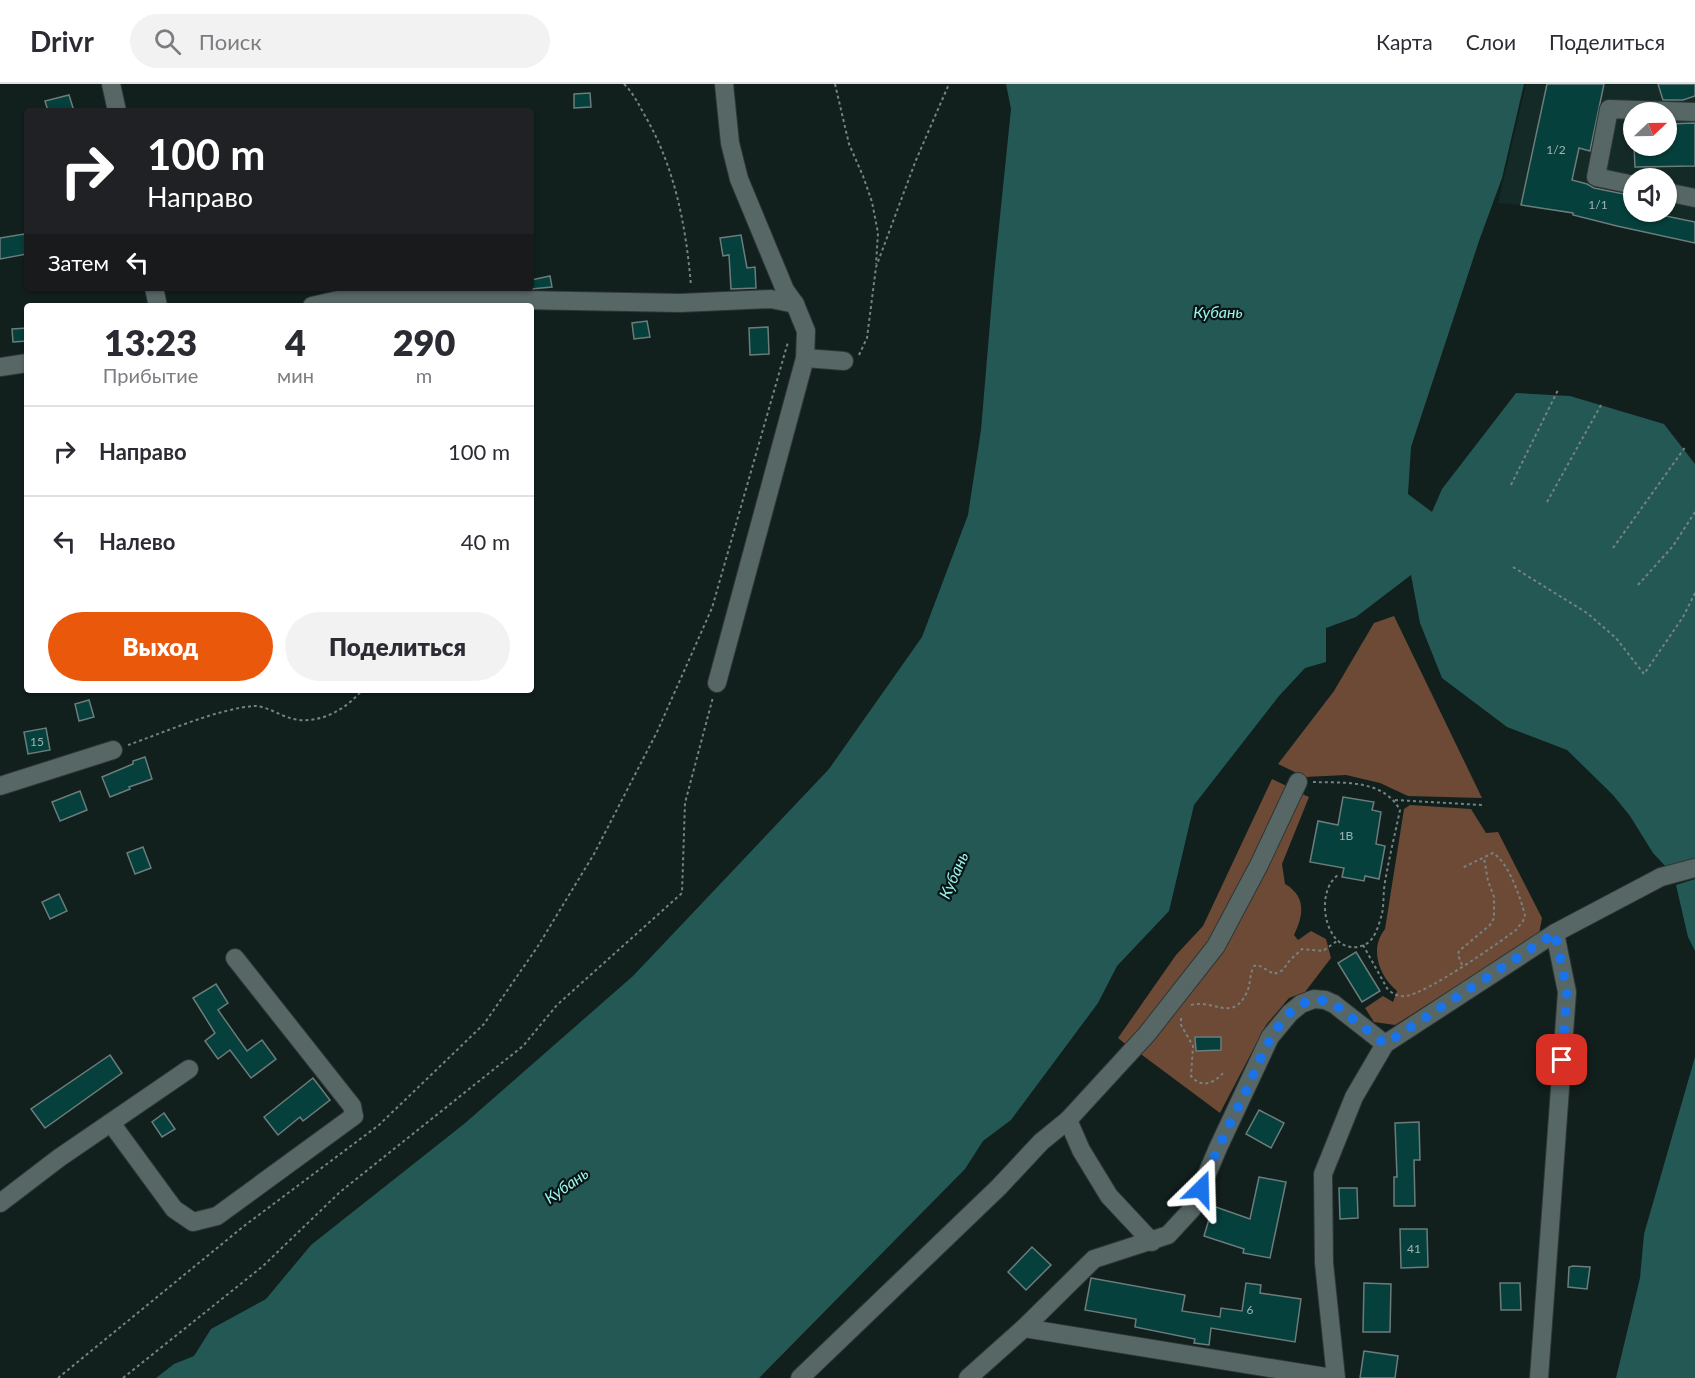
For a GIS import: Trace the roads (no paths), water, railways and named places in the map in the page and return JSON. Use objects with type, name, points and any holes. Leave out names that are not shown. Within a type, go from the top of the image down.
[{"type":"street","points":[[111,84],[116,108]]},
{"type":"street","points":[[717,682],[805,358],[806,331],[795,304],[780,279],[739,179],[730,143],[724,84]]},
{"type":"street","points":[[1623,183],[1596,177],[1609,109],[1695,112]]},
{"type":"street","points":[[1677,194],[1695,198]]},
{"type":"street","points":[[325,303],[351,297],[686,302],[771,299],[795,304]]},
{"type":"street","points":[[805,358],[844,361]]},
{"type":"street","points":[[0,367],[24,363]]},
{"type":"street","points":[[0,786],[113,750]]},
{"type":"street","points":[[800,1378],[999,1187],[1041,1142],[1068,1120],[1147,1034],[1216,946],[1259,865],[1298,782]]},
{"type":"street","points":[[1024,1328],[1334,1378],[1323,1263],[1323,1174],[1354,1097],[1385,1044],[1555,933],[1661,877],[1695,868]]},
{"type":"street","points":[[1539,1378],[1567,992],[1555,933]]},
{"type":"street","points":[[111,1123],[174,1209],[193,1222],[217,1216],[354,1116],[352,1106],[236,958]]},
{"type":"street","points":[[968,1378],[1024,1328],[1094,1259],[1168,1235],[1192,1209],[1270,1037],[1290,1013],[1301,1004],[1314,999],[1334,1004],[1385,1044]]},
{"type":"street","points":[[0,1203],[59,1158],[189,1069]]},
{"type":"street","points":[[1068,1120],[1081,1150],[1109,1196],[1152,1242]]},
{"type":"water","name":"Кубань","points":[[1006,84],[1524,84],[1502,178],[1411,447],[1408,494],[1432,512],[1442,489],[1516,393],[1570,396],[1664,424],[1695,464],[1695,859],[1668,869],[1653,853],[1630,816],[1613,795],[1567,750],[1507,727],[1442,678],[1420,623],[1411,575],[1356,617],[1326,628],[1326,662],[1305,668],[1279,696],[1194,805],[1169,911],[1117,966],[1098,1003],[1011,1120],[983,1141],[965,1169],[759,1378],[156,1378],[174,1364],[194,1356],[211,1329],[266,1299],[311,1245],[464,1124],[633,976],[829,769],[922,637],[968,515],[981,430],[1011,109]]},
{"type":"water","points":[[1695,879],[1695,951],[1688,937],[1676,885]]},
{"type":"water","points":[[1695,1057],[1695,1378],[1616,1378],[1640,1278],[1644,1234]]}]
